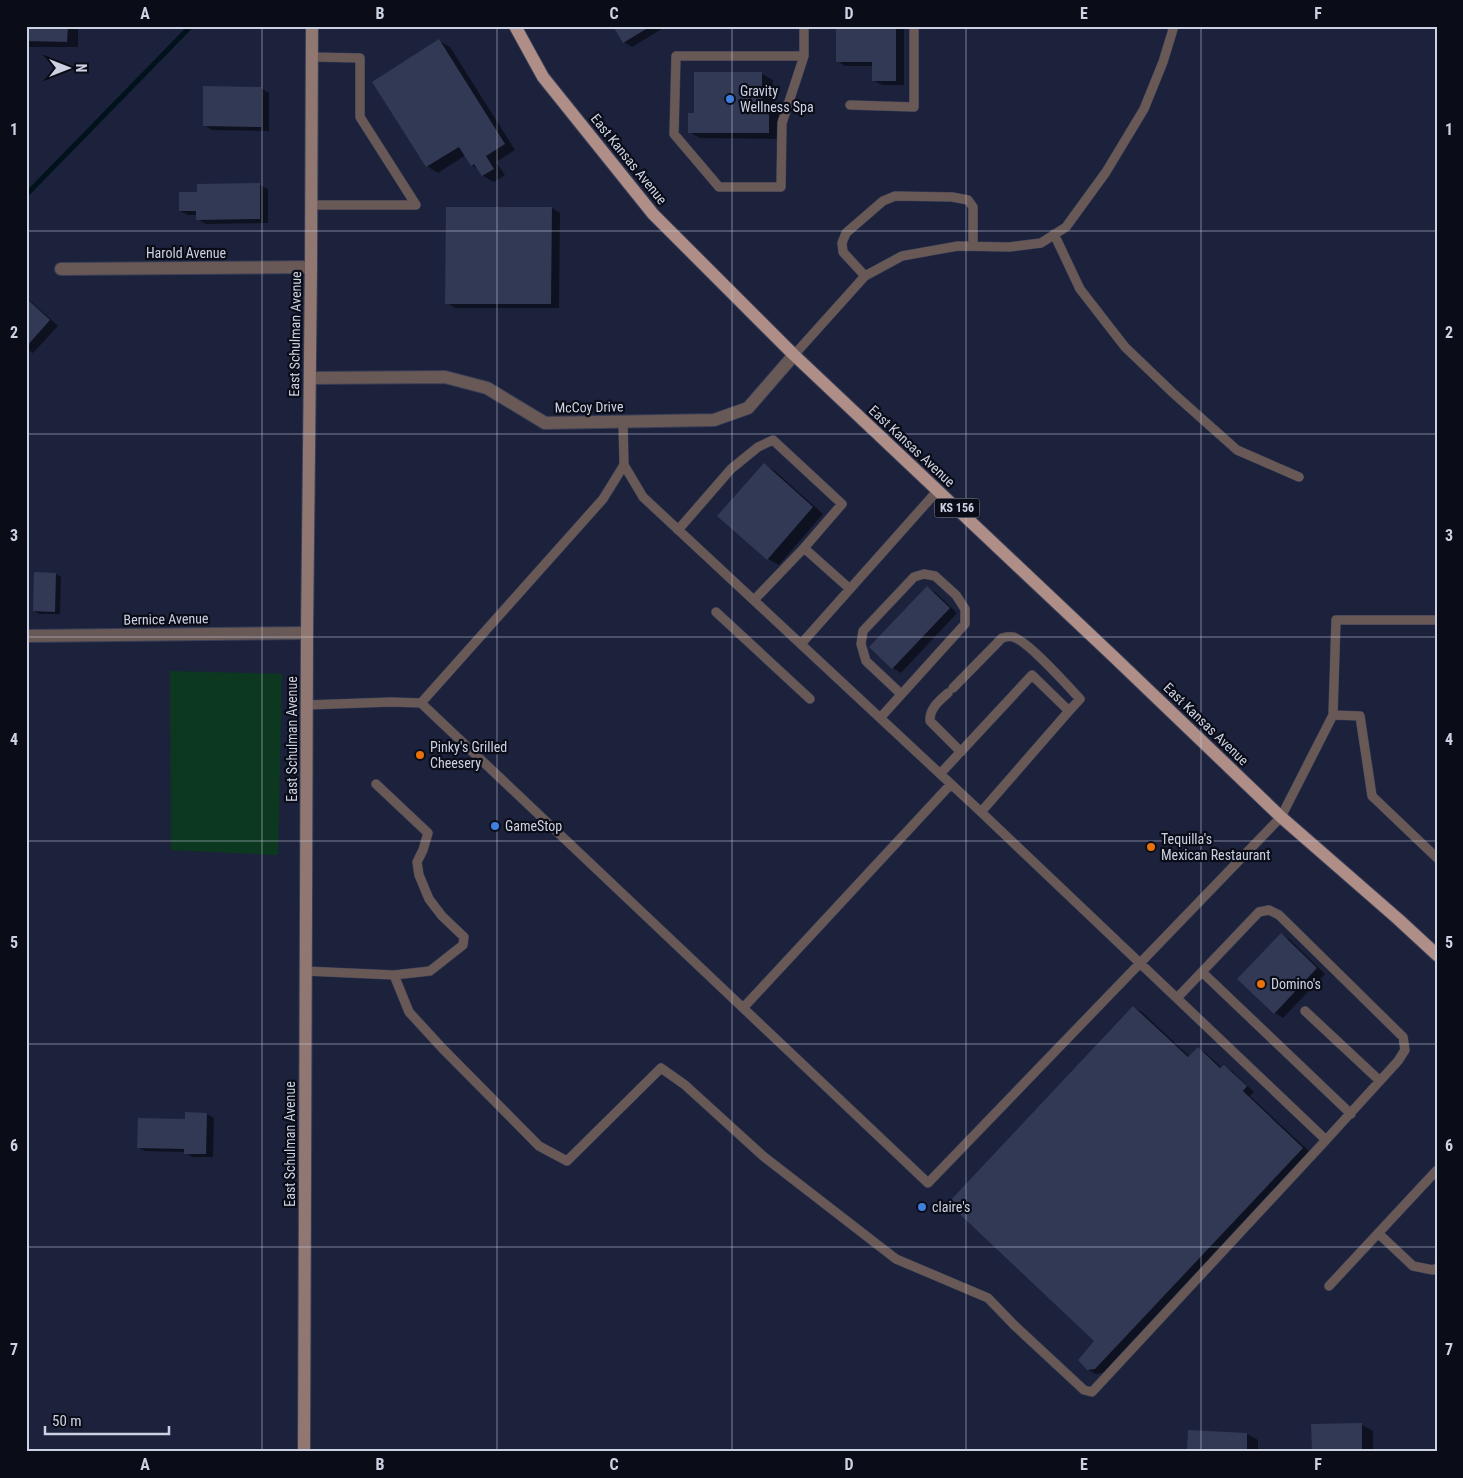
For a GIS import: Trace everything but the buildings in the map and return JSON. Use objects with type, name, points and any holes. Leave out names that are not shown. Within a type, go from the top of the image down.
[{"type":"main road","name":"East Kansas Avenue","points":[[515,26],[543,77],[653,214],[794,355],[1281,817],[1437,955]]},
{"type":"main road","points":[[521,26],[524,42]]},
{"type":"street","name":"East Schulman Avenue","points":[[304,1452],[305,971],[312,26]]},
{"type":"street","name":"Harold Avenue","points":[[61,269],[311,267]]},
{"type":"street","name":"McCoy Drive","points":[[310,378],[445,377],[487,388],[545,423],[714,420],[748,408],[794,355]]},
{"type":"street","name":"Bernice Avenue","points":[[26,636],[307,633]]},
{"type":"lane","points":[[804,26],[804,56],[782,123],[781,186],[719,187],[674,134],[676,56],[804,56]]},
{"type":"lane","points":[[850,105],[914,107],[914,26]]},
{"type":"lane","points":[[794,355],[865,276],[902,256],[958,246],[1009,247],[1041,243],[1066,227],[1106,172],[1144,109],[1163,62],[1174,26]]},
{"type":"lane","points":[[312,56],[360,58],[360,117],[416,205],[312,205]]},
{"type":"lane","points":[[865,276],[844,252],[842,243],[846,233],[883,201],[895,196],[952,197],[968,200],[973,207],[973,246]]},
{"type":"lane","points":[[1054,234],[1080,289],[1125,347],[1237,450],[1298,478]]},
{"type":"lane","points":[[623,422],[624,465],[643,497],[981,812],[1326,1140]]},
{"type":"lane","points":[[678,530],[731,469],[758,447],[773,440],[842,504],[804,548],[754,600]]},
{"type":"lane","points":[[422,703],[602,499],[624,465]]},
{"type":"lane","points":[[801,644],[938,490]]},
{"type":"lane","points":[[804,548],[850,589]]},
{"type":"lane","points":[[880,718],[964,624],[965,608],[956,595],[935,576],[924,574],[914,577],[863,631],[860,644],[866,662],[901,694]]},
{"type":"lane","points":[[716,612],[810,699]]},
{"type":"lane","points":[[307,705],[391,702],[422,703],[928,1183],[1281,817],[1333,715],[1336,620],[1437,620]]},
{"type":"lane","points":[[961,752],[930,721],[930,715],[934,707],[1002,638],[1012,636],[1018,639],[1035,653],[1080,699],[981,812]]},
{"type":"lane","points":[[940,774],[1032,675],[1069,711]]},
{"type":"lane","points":[[1333,715],[1360,716],[1372,796],[1437,858]]},
{"type":"lane","points":[[305,971],[394,975],[430,971],[463,945],[464,937],[442,916],[429,899],[419,875],[417,862],[428,833],[376,784]]},
{"type":"lane","points":[[743,1008],[951,784]]},
{"type":"lane","points":[[394,975],[408,1012],[539,1146],[567,1160],[661,1068],[685,1085],[763,1156],[896,1259],[988,1298],[1084,1390],[1092,1392],[1351,1114],[1398,1061],[1405,1050],[1403,1037],[1279,915],[1269,910],[1259,912],[1177,998]]},
{"type":"lane","points":[[1202,972],[1351,1114]]},
{"type":"lane","points":[[1305,1010],[1380,1081]]},
{"type":"lane","points":[[1329,1286],[1437,1170]]},
{"type":"lane","points":[[1378,1233],[1413,1266],[1433,1270],[1437,1268]]},
{"type":"green space","points":[[170,671],[282,674],[278,855],[171,850]]},
{"type":"waterway","points":[[26,195],[191,26]]},
{"type":"place","name":"Gravity Wellness Spa","points":[[730,99]]},
{"type":"place","name":"Pinky's Grilled Cheesery","points":[[420,755]]},
{"type":"place","name":"GameStop","points":[[495,826]]},
{"type":"place","name":"Tequilla's Mexican Restaurant","points":[[1151,847]]},
{"type":"place","name":"Domino's","points":[[1261,984]]},
{"type":"place","name":"claire's","points":[[922,1207]]}]
